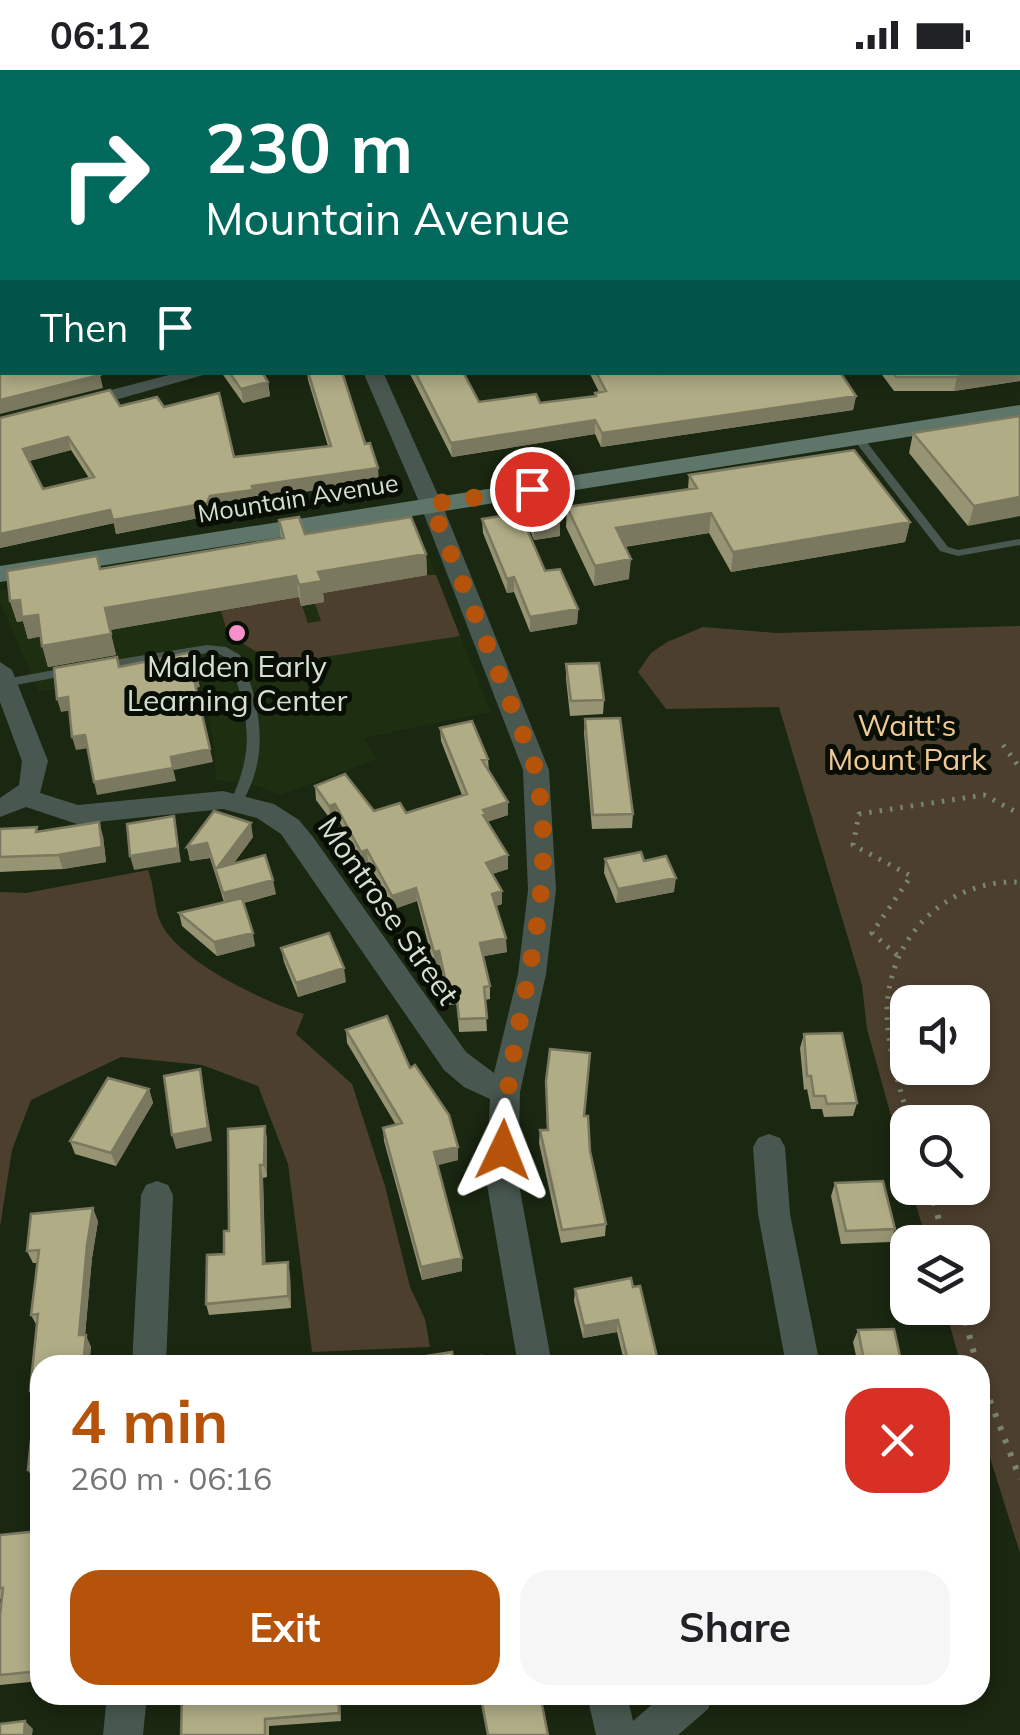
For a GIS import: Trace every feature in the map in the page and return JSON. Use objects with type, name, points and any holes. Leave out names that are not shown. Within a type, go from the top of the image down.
[{"type":"street","points":[[58,410],[130,381],[181,375]]},
{"type":"street","points":[[374,375],[431,504],[536,770],[542,890],[532,974],[505,1092],[502,1179],[534,1355]]},
{"type":"street","name":"Mountain Avenue","points":[[0,574],[1020,412]]},
{"type":"street","points":[[3,676],[36,761],[34,784],[12,803]]},
{"type":"street","name":"Montrose Street","points":[[12,803],[77,815],[190,801],[236,803],[266,811],[290,827],[455,1062],[474,1078],[505,1092]]},
{"type":"street","points":[[769,1147],[774,1214],[801,1355]]},
{"type":"street","points":[[149,1355],[157,1195]]},
{"type":"street","points":[[123,1735],[125,1705]]},
{"type":"street","points":[[610,1705],[616,1735]]},
{"type":"street","points":[[647,1735],[682,1705]]},
{"type":"lane","points":[[858,438],[944,549],[958,553],[1020,542]]},
{"type":"lane","points":[[3,676],[180,652],[216,649],[230,653],[236,658],[257,736],[254,765],[236,803]]},
{"type":"path","points":[[1003,745],[1020,768]]},
{"type":"path","points":[[897,955],[872,933],[910,876],[853,845],[859,814],[984,795],[1020,814]]},
{"type":"path","points":[[906,1105],[888,1034],[886,1001],[897,955],[914,928],[960,889],[993,882],[1020,882]]},
{"type":"path","points":[[966,1325],[974,1355]]},
{"type":"path","points":[[990,1400],[1020,1479]]},
{"type":"shaded area","name":"Malden Early Learning Center","points":[[415,522],[491,712],[364,738],[377,759],[281,795],[254,785],[216,780],[214,746],[198,665],[39,692],[0,602],[0,591]]},
{"type":"green space","points":[[436,575],[460,636],[278,664],[228,635],[221,611],[299,597],[308,623],[321,621],[315,603],[324,602],[321,593]]},
{"type":"green space","name":"Waitt's Mount Park","points":[[1020,626],[1020,1553],[990,1458],[990,1355],[958,1355],[950,1325],[990,1325],[990,1225],[922,1225],[916,1205],[990,1205],[990,1105],[890,1105],[890,1112],[867,1029],[862,985],[779,707],[666,709],[638,672],[651,653],[703,627],[777,633]]},
{"type":"green space","points":[[148,870],[158,916],[181,948],[221,977],[304,1014],[296,1034],[352,1084],[385,1186],[410,1287],[425,1319],[430,1347],[312,1352],[288,1164],[258,1086],[202,1065],[121,1057],[31,1100],[12,1150],[0,1227],[0,892],[26,893]]},
{"type":"building","points":[[0,375],[100,375],[0,400]]},
{"type":"building","points":[[231,375],[264,375],[268,382],[241,389]]},
{"type":"building","points":[[309,375],[343,375],[365,444],[370,443],[378,468],[252,486],[253,490],[210,496],[207,503],[113,520],[110,510],[0,534],[0,418],[110,390],[120,406],[157,397],[164,407],[219,393],[234,457],[331,446]],"holes":[[[68,437],[94,477],[43,489],[23,449]]]},
{"type":"building","points":[[417,375],[465,375],[479,402],[536,394],[540,403],[596,396],[595,393],[606,391],[598,375],[842,375],[856,396],[602,433],[595,420],[451,443]]},
{"type":"building","points":[[895,375],[969,375],[957,377]]},
{"type":"building","points":[[1020,416],[1020,497],[974,506],[913,433]]},
{"type":"building","points":[[854,450],[910,522],[733,552],[711,513],[616,528],[631,559],[595,566],[567,507],[697,488],[689,475]]},
{"type":"building","points":[[550,500],[560,521],[534,525],[525,503]]},
{"type":"building","points":[[520,513],[545,571],[560,569],[578,609],[530,617],[514,577],[507,579],[482,519]]},
{"type":"building","points":[[299,517],[305,534],[411,517],[426,554],[318,572],[322,581],[299,585],[296,576],[105,608],[111,634],[42,646],[38,615],[22,617],[20,600],[10,601],[7,571],[97,556],[100,569],[284,538],[279,520]]},
{"type":"building","points":[[192,652],[197,674],[193,675],[210,749],[171,757],[173,768],[94,782],[85,735],[72,737],[68,697],[57,699],[54,668],[117,657],[119,667]]},
{"type":"building","points":[[599,663],[604,700],[571,701],[566,664]]},
{"type":"building","points":[[620,718],[633,814],[593,815],[585,719]]},
{"type":"building","points":[[472,721],[488,759],[482,760],[508,802],[483,810],[508,855],[486,863],[502,891],[492,894],[506,938],[480,943],[490,986],[484,987],[487,1018],[459,1019],[456,991],[448,992],[439,951],[434,952],[416,888],[392,896],[367,850],[361,852],[335,804],[329,806],[315,786],[345,774],[374,811],[400,803],[406,813],[467,794],[440,728]]},
{"type":"building","points":[[214,811],[251,823],[217,868],[265,855],[273,880],[223,893],[207,843],[187,847]]},
{"type":"building","points":[[174,816],[178,848],[130,856],[127,824]]},
{"type":"building","points":[[99,822],[102,847],[58,855],[0,857],[0,829],[37,827],[36,832]]},
{"type":"building","points":[[641,852],[644,861],[666,856],[676,878],[618,889],[605,859]]},
{"type":"building","points":[[242,898],[253,933],[214,942],[179,913]]},
{"type":"building","points":[[329,933],[344,968],[296,983],[281,948]]},
{"type":"building","points":[[387,1016],[410,1068],[415,1065],[449,1115],[458,1147],[434,1152],[462,1258],[421,1267],[383,1128],[402,1123],[346,1030]]},
{"type":"building","points":[[842,1033],[857,1103],[827,1104],[825,1096],[814,1096],[811,1076],[807,1076],[804,1034]]},
{"type":"building","points":[[550,1049],[590,1053],[584,1116],[588,1116],[590,1151],[606,1224],[562,1230],[540,1130],[548,1130],[546,1081]]},
{"type":"building","points":[[200,1069],[208,1128],[172,1135],[164,1076]]},
{"type":"building","points":[[108,1078],[149,1089],[111,1153],[70,1141]]},
{"type":"building","points":[[265,1126],[264,1165],[260,1165],[263,1264],[288,1262],[288,1296],[206,1304],[207,1255],[224,1254],[224,1231],[229,1231],[228,1129]]},
{"type":"building","points":[[883,1181],[894,1225],[890,1229],[846,1231],[835,1183]]},
{"type":"building","points":[[93,1208],[79,1335],[86,1335],[84,1355],[34,1355],[38,1314],[31,1315],[39,1250],[27,1251],[31,1214]]},
{"type":"building","points":[[631,1278],[633,1287],[640,1286],[657,1355],[627,1355],[618,1320],[584,1326],[575,1289]]},
{"type":"building","points":[[894,1329],[900,1355],[863,1355],[858,1330]]},
{"type":"building","points":[[30,1532],[30,1672],[0,1675],[0,1535]]},
{"type":"building","points":[[182,1705],[339,1705],[339,1713],[265,1719],[265,1735],[181,1735]]},
{"type":"building","points":[[482,1705],[542,1705],[548,1735],[488,1735]]},
{"type":"building","points":[[25,1721],[24,1735],[0,1735],[0,1724]]},
{"type":"place","name":"Malden Early Learning Center","points":[[237,633]]},
{"type":"route","points":[[503,1150],[505,1092],[532,974],[542,890],[538,786],[532,757],[431,504],[532,489]]}]
